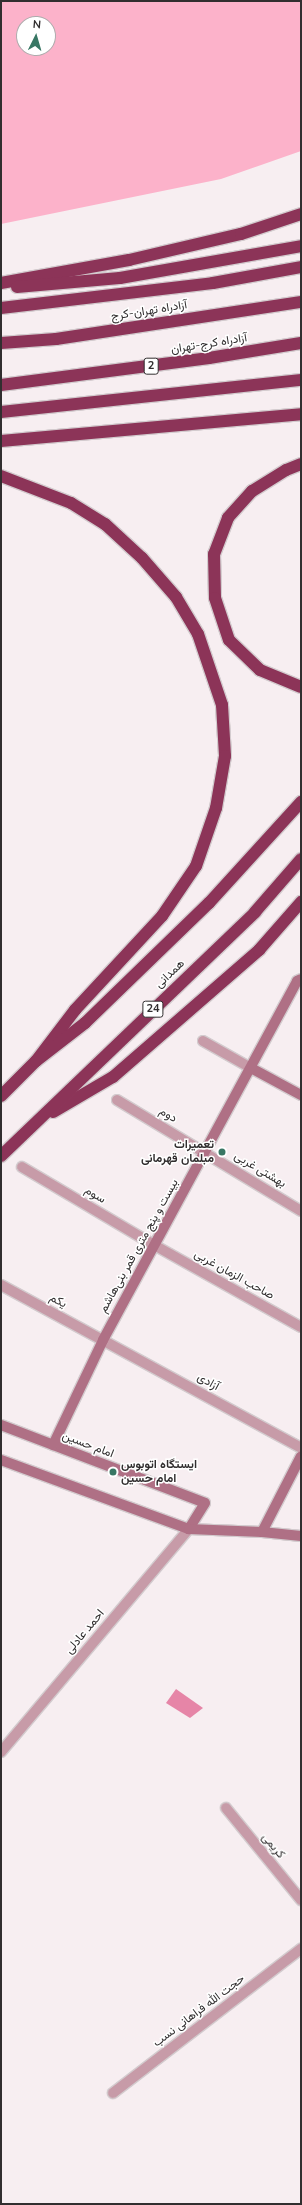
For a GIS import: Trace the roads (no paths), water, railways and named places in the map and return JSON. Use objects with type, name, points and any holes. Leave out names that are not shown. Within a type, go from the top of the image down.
[{"type":"highway","points":[[1,283],[129,260],[234,236],[301,214]]},
{"type":"highway","points":[[1,289],[120,278],[301,246]]},
{"type":"highway","points":[[1,308],[213,283],[301,267]]},
{"type":"highway","name":"آزادراه تهران-کرج","points":[[1,343],[56,339],[301,302]]},
{"type":"highway","name":"آزادراه کرج-تهران","points":[[1,384],[209,358],[301,343]]},
{"type":"highway","points":[[1,412],[301,380]]},
{"type":"highway","points":[[1,440],[301,414]]},
{"type":"highway","points":[[301,464],[286,470],[252,491],[228,518],[214,554],[215,598],[229,640],[260,670],[301,687]]},
{"type":"highway","points":[[1,476],[71,503],[105,524],[142,558],[176,597],[198,634],[222,704],[225,756],[216,808],[196,866],[162,916],[75,1010],[36,1061]]},
{"type":"highway","name":"همدانی","points":[[1,1096],[36,1061],[85,1023],[209,903],[301,802]]},
{"type":"highway","name":"همدانی","points":[[1,1156],[255,912],[301,859]]},
{"type":"highway","points":[[35,1123],[113,1077],[259,950],[301,902]]},
{"type":"street","name":"بیست و پنج متری قمر بنی‌هاشم","points":[[53,1445],[103,1340],[300,981]]},
{"type":"street","points":[[204,1041],[301,1095]]},
{"type":"street","name":"دوم","points":[[117,1100],[205,1152]]},
{"type":"street","name":"بهشتی غربی","points":[[205,1152],[301,1211]]},
{"type":"street","name":"سوم","points":[[22,1167],[154,1246]]},
{"type":"street","name":"صاحب الزمان غربی","points":[[154,1246],[301,1327]]},
{"type":"street","name":"یکم","points":[[1,1285],[103,1340]]},
{"type":"street","name":"آزادی","points":[[103,1340],[301,1448]]},
{"type":"street","name":"امام حسین","points":[[1,1425],[205,1503],[189,1529]]},
{"type":"street","points":[[262,1532],[301,1456]]},
{"type":"street","points":[[1,1460],[189,1529],[262,1532],[301,1536]]},
{"type":"street","name":"احمد عادلی","points":[[1,1752],[189,1529]]},
{"type":"street","name":"کریمی","points":[[226,1808],[301,1900]]},
{"type":"street","name":"حجت الله فراهانی نسب","points":[[113,2093],[301,1949]]},
{"type":"place","name":"تعمیرات مبلمان قهرمانی","points":[[222,1152]]},
{"type":"place","name":"ایستگاه اتوبوس امام حسین","points":[[113,1472]]}]
